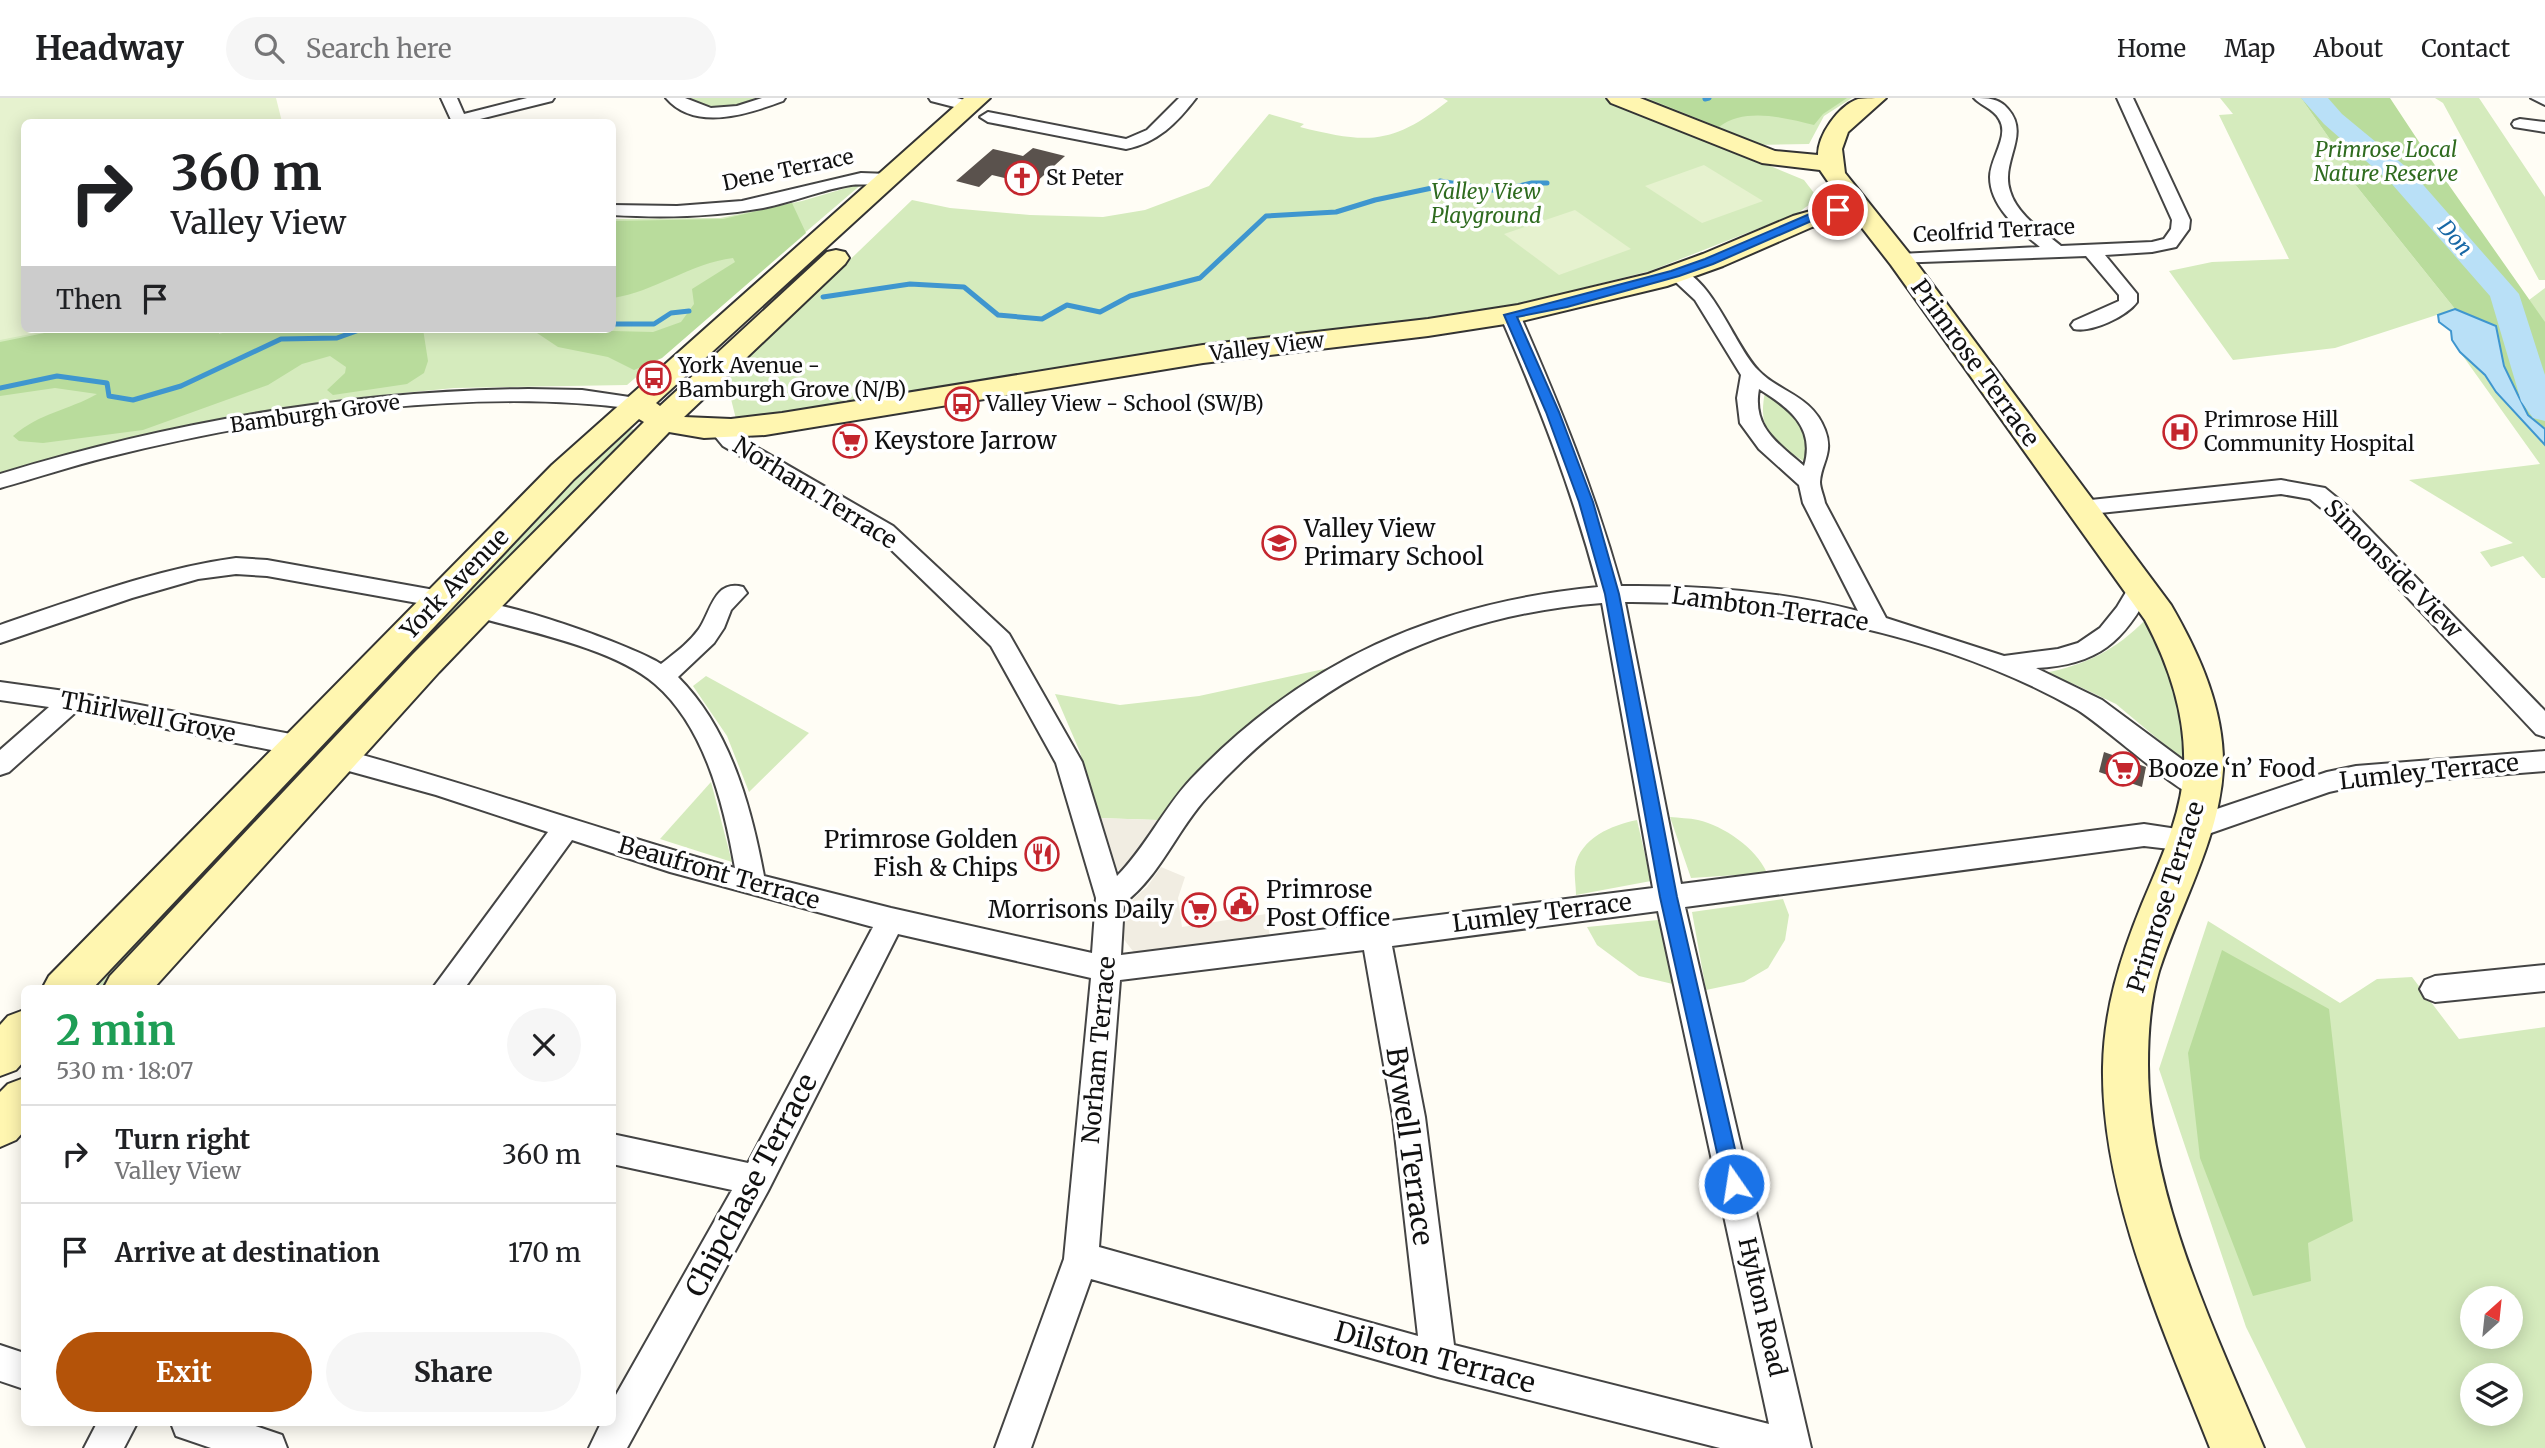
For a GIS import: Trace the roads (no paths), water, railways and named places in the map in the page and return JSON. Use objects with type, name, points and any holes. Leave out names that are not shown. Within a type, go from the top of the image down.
[{"type":"street","points":[[449,98],[459,119]]},
{"type":"street","points":[[471,119],[546,98]]},
{"type":"street","points":[[674,98],[694,111],[717,114],[738,111],[777,98]]},
{"type":"street","points":[[937,98],[987,105],[1126,144],[1147,139],[1188,98]]},
{"type":"street","points":[[1619,98],[1771,158],[1829,164],[1829,149],[1833,136],[1849,117],[1874,98]]},
{"type":"street","points":[[1982,98],[2003,103],[2009,122],[2011,139],[1999,162],[1997,173],[2000,190],[2017,216],[2056,251]]},
{"type":"street","points":[[2539,98],[2545,100]]},
{"type":"street","name":"Ceolfrid Terrace","points":[[1898,256],[2165,245],[2174,238],[2181,225],[2126,99]]},
{"type":"street","name":"York Avenue","points":[[129,985],[328,767],[478,609],[649,412],[987,105]]},
{"type":"street","points":[[2520,124],[2545,127]]},
{"type":"street","name":"Primrose Terrace","points":[[1829,164],[1833,174],[1898,256],[2140,587],[2176,643],[2186,669],[2197,705],[2204,764],[2194,816],[2136,980],[2126,1055],[2126,1099],[2135,1166],[2151,1221],[2188,1327],[2237,1448]]},
{"type":"street","name":"Dene Terrace","points":[[616,210],[677,211],[746,206],[860,176],[902,182]]},
{"type":"street","name":"Valley View","points":[[649,412],[693,429],[719,429],[946,399],[1206,354],[1510,315],[1563,304],[1675,273],[1709,262],[1822,213],[1859,206]]},
{"type":"street","points":[[2081,325],[2122,308],[2128,295],[2091,250]]},
{"type":"street","points":[[1675,273],[1702,297],[1751,375],[1791,400],[1809,418],[1820,447],[1819,462],[1809,482]]},
{"type":"street","name":"Hylton Road","points":[[1510,315],[1553,412],[1586,502],[1612,594],[1669,897],[1792,1448]]},
{"type":"street","points":[[1751,375],[1746,398],[1750,423],[1766,444],[1809,482],[1814,503],[1877,624]]},
{"type":"street","name":"Bamburgh Grove","points":[[0,481],[93,455],[189,433],[368,404],[538,393],[584,396],[649,412]]},
{"type":"street","name":"York Avenue","points":[[68,985],[563,472],[649,412]]},
{"type":"street","name":"Norham Terrace","points":[[719,429],[730,441],[885,531],[1000,640],[1069,762],[1110,898],[1081,1259],[1013,1448]]},
{"type":"street","name":"Simonside View","points":[[2081,508],[2281,486],[2316,494],[2339,511],[2545,727]]},
{"type":"street","points":[[0,634],[124,592],[198,571],[236,566],[267,568],[440,599]]},
{"type":"street","points":[[2004,666],[2015,661],[2070,655],[2099,644],[2126,616],[2140,587]]},
{"type":"street","points":[[662,677],[701,644],[718,620],[720,606],[734,593]]},
{"type":"street","name":"Lambton Terrace","points":[[1110,898],[1125,888],[1142,869],[1172,821],[1210,778],[1300,700],[1350,666],[1376,652],[1432,630],[1545,603],[1612,594],[1713,596],[1877,624],[1936,641],[2004,666],[2076,697],[2115,720],[2186,779],[2194,816]]},
{"type":"street","points":[[478,609],[599,646],[662,677],[688,704],[709,741],[732,802],[752,884]]},
{"type":"street","name":"Thirlwell Grove","points":[[0,691],[72,701],[286,756]]},
{"type":"street","points":[[0,765],[72,701]]},
{"type":"street","points":[[286,756],[328,767]]},
{"type":"street","name":"Lumley Terrace","points":[[1106,969],[2144,835],[2194,816],[2211,822],[2327,782],[2356,776],[2545,761]]},
{"type":"street","name":"Beaufront Terrace","points":[[328,767],[437,785],[565,828],[752,884],[891,920],[1106,969]]},
{"type":"street","points":[[450,985],[565,828]]},
{"type":"street","name":"Chipchase Terrace","points":[[607,1448],[756,1180],[891,920]]},
{"type":"street","name":"Bywell Terrace","points":[[1376,935],[1409,1117],[1438,1359]]},
{"type":"street","points":[[2435,989],[2545,978]]},
{"type":"street","points":[[0,1056],[21,1033]]},
{"type":"street","points":[[0,1125],[21,1102]]},
{"type":"street","points":[[616,1150],[756,1180]]},
{"type":"street","name":"Dilston Terrace","points":[[1081,1259],[1438,1359],[1792,1448]]},
{"type":"street","points":[[0,1363],[21,1370]]},
{"type":"street","points":[[102,1448],[117,1426]]},
{"type":"street","points":[[199,1426],[269,1448]]},
{"type":"water","points":[[2455,309],[2496,326],[2504,366],[2528,415],[2545,429],[2545,445],[2496,392],[2485,375],[2460,352],[2452,340],[2451,331],[2439,322],[2438,315]]},
{"type":"waterway","points":[[1705,99],[1709,98]]},
{"type":"waterway","name":"Don","points":[[2314,98],[2333,119],[2401,177],[2504,294],[2537,401],[2545,411]]},
{"type":"waterway","points":[[823,297],[910,284],[964,287],[998,315],[1042,319],[1067,305],[1100,312],[1130,296],[1200,278],[1266,216],[1336,212],[1375,200],[1432,188],[1440,181],[1498,191],[1532,183],[1547,183]]},
{"type":"waterway","points":[[616,324],[654,324],[671,313],[689,311]]},
{"type":"waterway","points":[[0,388],[57,376],[107,383],[109,396],[133,400],[181,386],[281,339],[337,338],[351,333]]},
{"type":"place","name":"St Peter","points":[[1022,178]]},
{"type":"place","name":"York Avenue - Bamburgh Grove (N/B)","points":[[654,378]]},
{"type":"place","name":"Valley View - School (SW/B)","points":[[962,404]]},
{"type":"place","name":"Primrose Hill Community Hospital","points":[[2180,432]]},
{"type":"place","name":"Keystore Jarrow","points":[[850,441]]},
{"type":"place","name":"Valley View Primary School","points":[[1279,543]]},
{"type":"place","name":"Booze ‘n’ Food","points":[[2123,769]]},
{"type":"place","name":"Primrose Golden Fish & Chips","points":[[1042,854]]},
{"type":"place","name":"Primrose Post Office","points":[[1241,904]]},
{"type":"place","name":"Morrisons Daily","points":[[1199,910]]},
{"type":"park label","name":"Primrose Local Nature Reserve","points":[[2386,162]]},
{"type":"park label","name":"Valley View Playground","points":[[1486,204]]}]
